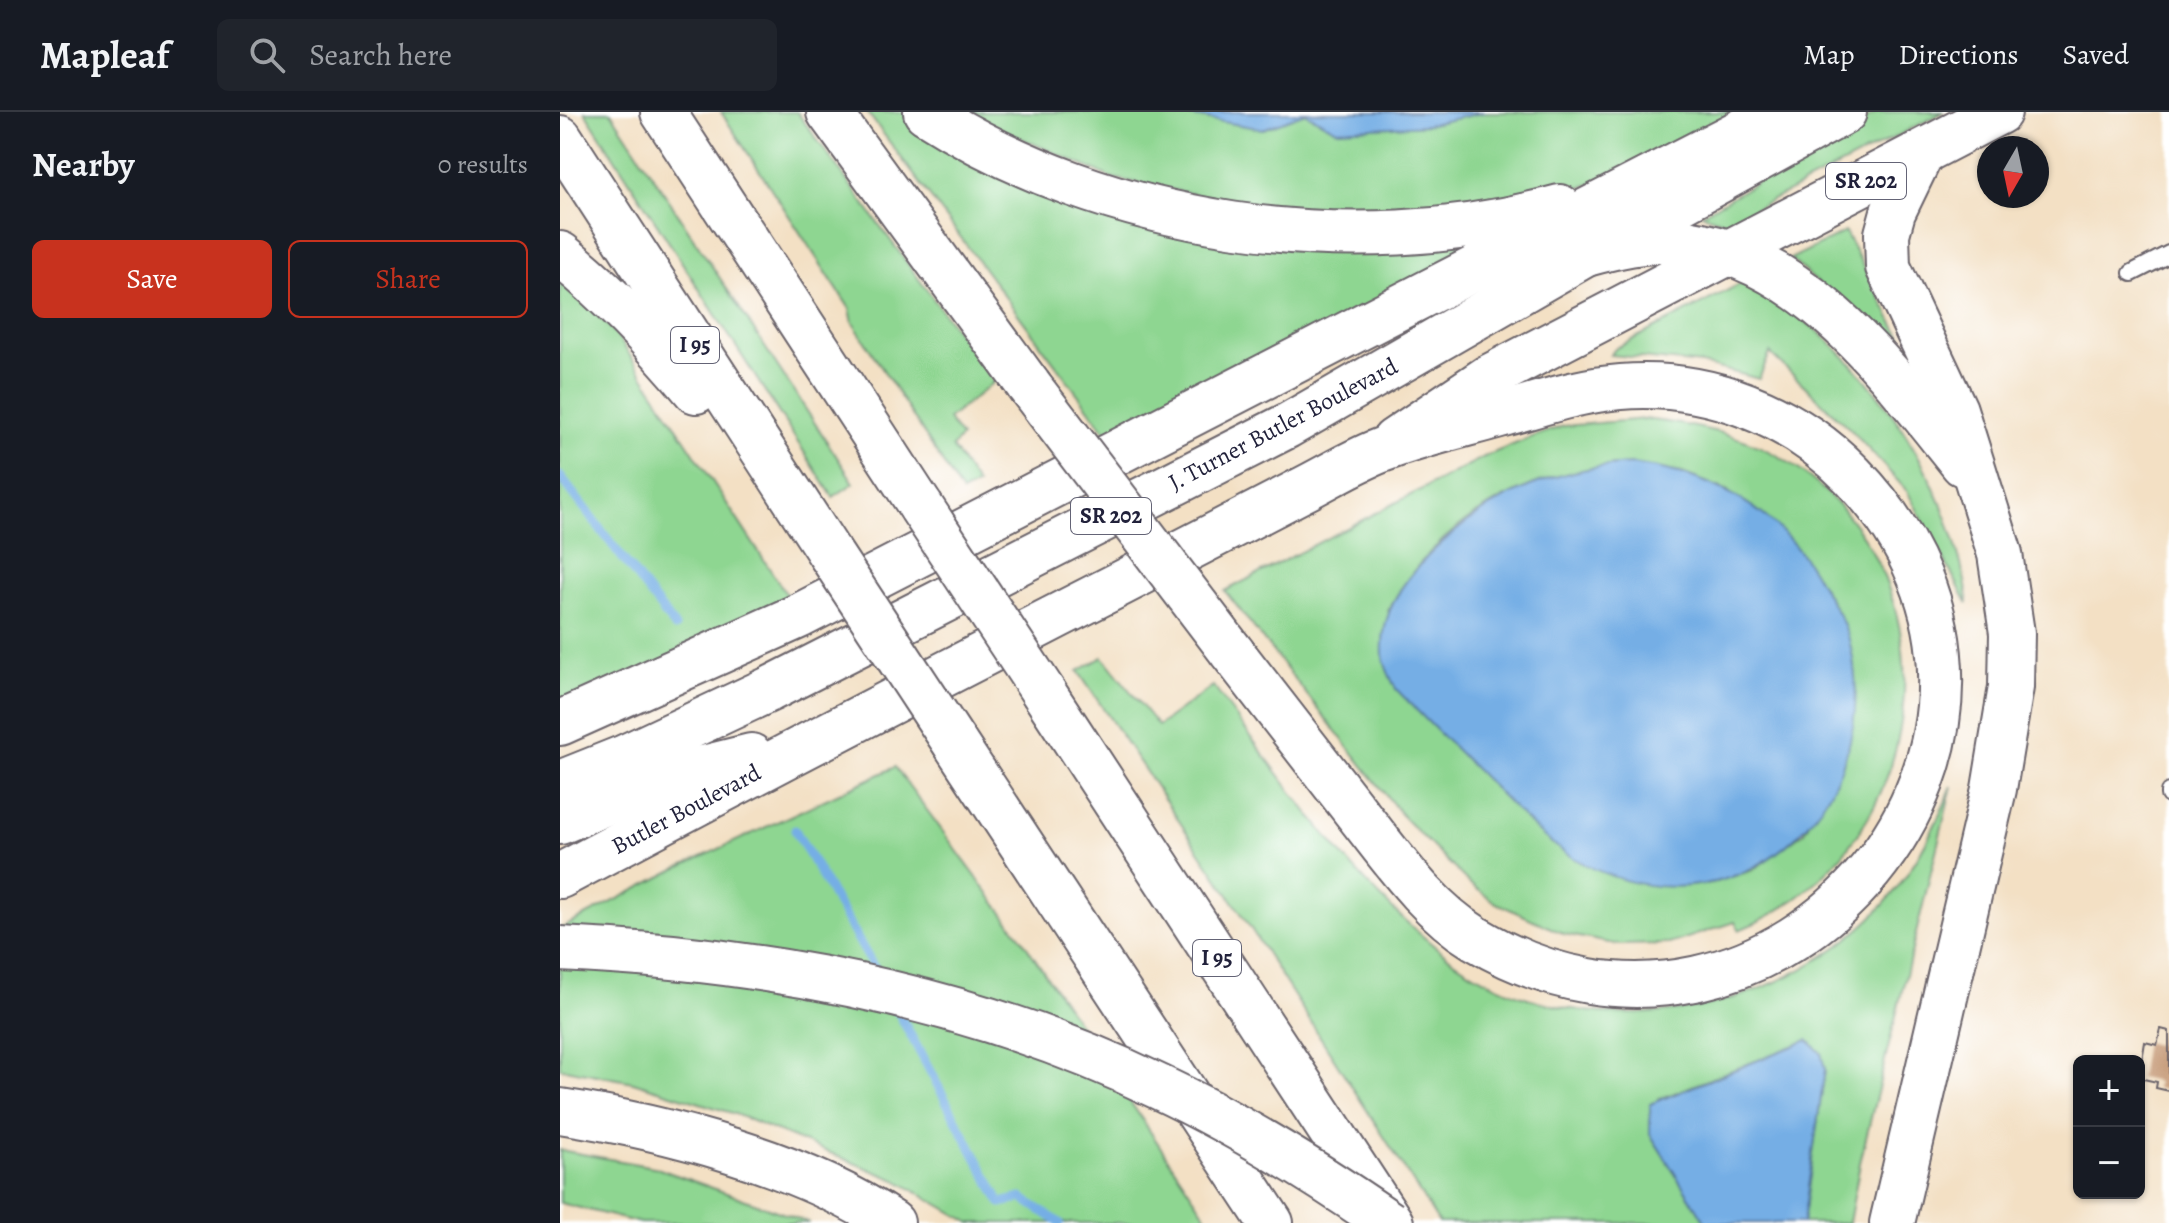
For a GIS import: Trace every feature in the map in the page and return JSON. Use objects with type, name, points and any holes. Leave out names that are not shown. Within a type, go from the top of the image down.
[{"type":"main road","name":"I 95","points":[[663,112],[1390,1223]]},
{"type":"main road","points":[[829,112],[1029,386],[1231,651],[1418,889],[1468,935],[1527,965],[1580,980],[1645,985],[1710,976],[1770,952],[1823,921],[1865,880],[1901,832],[1925,777],[1938,720],[1939,661],[1929,602],[1904,542],[1869,493],[1829,450],[1784,422],[1723,396],[1673,388],[1625,386],[1566,394],[1384,449]]},
{"type":"main road","points":[[926,112],[998,151],[1077,186],[1157,209],[1294,231],[1402,231],[1478,223],[1556,208],[1635,185]]},
{"type":"main road","points":[[560,723],[799,616],[1779,112]]},
{"type":"main road","name":"J. Turner Butler Boulevard","points":[[560,783],[625,757],[770,689],[1287,426],[1586,254],[1844,112]]},
{"type":"main road","name":"SR 202","points":[[811,742],[1384,449],[1489,377],[1999,112]]},
{"type":"main road","name":"I 95","points":[[560,138],[1271,1223]]},
{"type":"main road","points":[[1892,1223],[1994,789],[2011,687],[2012,633],[2000,554],[1955,410],[1888,267],[1887,234],[1893,212],[1921,154]]},
{"type":"main road","points":[[1586,254],[1629,243],[1676,241],[1733,252],[1833,317],[1874,354],[1975,478]]},
{"type":"main road","points":[[560,254],[606,292],[656,343],[829,552]]},
{"type":"main road","points":[[560,822],[667,777],[811,742]]},
{"type":"main road","name":"Butler Boulevard","points":[[560,876],[811,742]]},
{"type":"main road","points":[[560,949],[656,953],[799,972],[942,1005],[1052,1041],[1159,1086],[1270,1145],[1390,1223]]},
{"type":"main road","points":[[560,1111],[615,1120],[739,1155],[821,1187],[892,1223]]},
{"type":"lane","points":[[2132,273],[2169,254]]},
{"type":"green space","points":[[585,112],[611,112],[854,483],[833,497]]},
{"type":"green space","points":[[721,112],[797,112],[994,382],[948,419],[961,437],[952,447],[977,485],[962,493],[853,323],[850,309]]},
{"type":"green space","points":[[867,112],[906,112],[1092,202],[1541,221],[1112,440]]},
{"type":"green space","points":[[961,112],[1166,112],[1263,129],[1305,113],[1337,130],[1426,125],[1485,112],[1757,112],[1605,180],[1545,198],[1500,207],[1311,217],[1112,178]]},
{"type":"green space","points":[[1878,112],[1944,112],[1728,223],[1702,214]]},
{"type":"green space","points":[[1845,232],[1909,352],[1907,360],[1790,259]]},
{"type":"green space","points":[[560,273],[616,334],[792,603],[560,709]]},
{"type":"green space","points":[[1742,283],[1819,332],[1866,380],[1887,407],[1906,434],[1937,494],[1959,557],[1968,604],[1907,491],[1853,432],[1770,353],[1759,379],[1702,364],[1610,355],[1616,348]]},
{"type":"green space","points":[[1645,419],[1722,433],[1759,446],[1794,466],[1849,517],[1884,578],[1902,645],[1902,714],[1885,781],[1852,842],[1803,893],[1739,930],[1735,922],[1669,944],[1619,945],[1564,934],[1496,903],[1470,884],[1405,819],[1225,591],[1486,456],[1564,426]],"holes":[[[1632,464],[1682,473],[1727,490],[1822,586],[1837,611],[1853,675],[1845,760],[1804,832],[1753,870],[1712,883],[1665,886],[1610,875],[1575,859],[1388,611],[1408,579],[1459,526],[1490,505],[1523,489],[1559,476]]]},
{"type":"green space","points":[[1103,657],[1158,726],[1213,686],[1349,863],[1412,927],[1446,955],[1495,985],[1549,1004],[1606,1013],[1664,1012],[1721,1002],[1775,982],[1826,955],[1870,919],[1896,890],[1927,840],[1952,786],[1860,1163],[1849,1223],[1803,1223],[1825,1069],[1808,1040],[1659,1099],[1650,1134],[1706,1223],[1439,1223],[1239,910],[1078,671]]},
{"type":"green space","points":[[895,767],[1020,936],[1211,1223],[971,1223],[896,1180],[735,1114],[633,1082],[560,1068],[560,929],[676,869]]},
{"type":"green space","points":[[560,1150],[654,1167],[810,1223],[640,1223],[560,1203]]},
{"type":"water","points":[[1166,112],[1485,112],[1426,125],[1337,130],[1305,113],[1263,129]]},
{"type":"water","points":[[1632,464],[1689,476],[1715,486],[1763,514],[1802,555],[1835,609],[1849,639],[1855,700],[1846,756],[1822,806],[1786,845],[1742,873],[1690,886],[1634,882],[1575,859],[1553,844],[1522,817],[1396,689],[1383,655],[1385,625],[1402,587],[1430,554],[1474,517],[1548,479],[1603,466]]},
{"type":"water","points":[[1808,1040],[1821,1053],[1825,1069],[1803,1223],[1706,1223],[1650,1134],[1650,1104]]},
{"type":"building","points":[[2161,1029],[2169,1031],[2169,1091],[2156,1088],[2157,1082],[2145,1079],[2145,1042],[2157,1045]]},
{"type":"waterway","points":[[560,476],[675,627]]},
{"type":"waterway","points":[[795,830],[880,978]]},
{"type":"waterway","points":[[896,1008],[1001,1203],[1022,1198],[1060,1223]]}]
